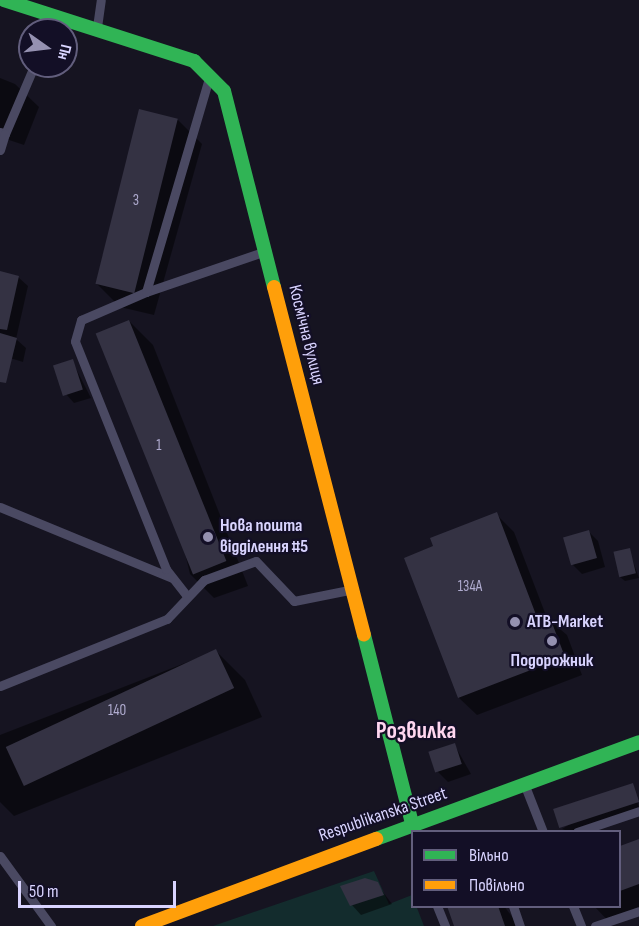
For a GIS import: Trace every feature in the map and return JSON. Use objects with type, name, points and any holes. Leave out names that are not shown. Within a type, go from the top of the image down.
[{"type":"street","name":"Космічна вулиця","points":[[4,0],[42,18]]},
{"type":"street","name":"Космічна вулиця","points":[[78,27],[97,30],[194,61],[211,73],[224,91],[267,251],[413,828]]},
{"type":"street","name":"Respublikanska Street","points":[[141,926],[413,828],[639,742]]},
{"type":"street","points":[[158,926],[169,914]]},
{"type":"lane","points":[[97,30],[101,0]]},
{"type":"lane","points":[[146,292],[211,73]]},
{"type":"lane","points":[[0,150],[3,133],[28,78]]},
{"type":"lane","points":[[187,596],[174,579],[75,341],[81,320],[146,292],[267,251]]},
{"type":"lane","points":[[0,507],[174,579]]},
{"type":"lane","points":[[0,686],[167,620],[204,580],[256,561],[294,601],[351,590]]},
{"type":"lane","points":[[524,784],[543,830]]},
{"type":"lane","points":[[580,830],[639,811]]},
{"type":"lane","points":[[0,856],[51,926]]},
{"type":"lane","points":[[438,908],[445,926]]},
{"type":"lane","points":[[514,908],[520,926]]},
{"type":"lane","points":[[574,908],[581,926]]},
{"type":"lane","points":[[596,926],[639,911]]},
{"type":"green space","points":[[374,871],[389,904],[411,895],[411,908],[417,908],[424,926],[213,926]]},
{"type":"building","points":[[139,109],[178,119],[134,293],[95,284]]},
{"type":"building","points":[[0,271],[19,276],[7,330],[0,329]]},
{"type":"building","points":[[129,320],[226,561],[193,575],[96,333]]},
{"type":"building","points":[[0,333],[17,338],[6,383],[0,382]]},
{"type":"building","points":[[73,359],[83,389],[63,396],[53,365]]},
{"type":"building","points":[[497,512],[538,620],[549,615],[565,657],[458,698],[404,558],[433,546],[430,538]]},
{"type":"building","points":[[589,530],[597,558],[571,565],[563,537]]},
{"type":"building","points":[[630,548],[636,573],[619,577],[613,552]]},
{"type":"building","points":[[216,649],[234,688],[24,786],[6,747]]},
{"type":"building","points":[[455,743],[462,764],[435,773],[428,752]]},
{"type":"building","points":[[633,783],[639,802],[559,828],[553,809]]},
{"type":"building","points":[[639,839],[639,884],[621,891],[621,846]]},
{"type":"building","points":[[365,878],[378,882],[384,895],[350,906],[340,886]]},
{"type":"building","points":[[448,908],[499,908],[505,926],[454,926]]},
{"type":"traffic: fast","points":[[4,0],[194,61],[224,91],[274,287]]},
{"type":"traffic: fast","points":[[364,635],[412,824]]},
{"type":"traffic: fast","points":[[376,839],[639,742]]},
{"type":"traffic: slow","points":[[274,287],[364,635]]},
{"type":"traffic: slow","points":[[142,926],[376,839]]},
{"type":"place","name":"Нова пошта відділення #5","points":[[208,537]]},
{"type":"place","name":"ATB-Market","points":[[515,622]]},
{"type":"place","name":"Подорожник","points":[[552,641]]},
{"type":"district","name":"Розвилка","points":[[416,731]]}]
